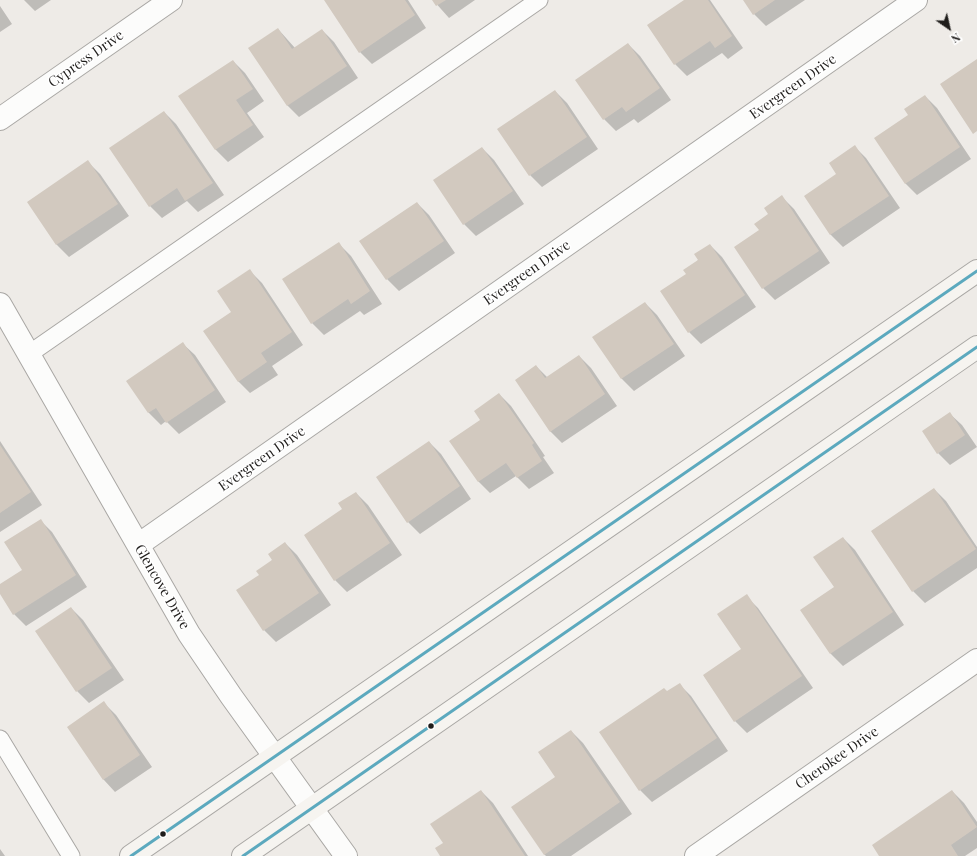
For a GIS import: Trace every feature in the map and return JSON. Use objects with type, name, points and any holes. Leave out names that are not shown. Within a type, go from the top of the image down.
[{"type":"main road","points":[[131,856],[977,271]]},
{"type":"main road","points":[[243,856],[977,347]]},
{"type":"street","name":"Cypress Drive","points":[[0,119],[171,0]]},
{"type":"street","name":"Evergreen Drive","points":[[138,545],[916,0]]},
{"type":"street","name":"Glencove Drive","points":[[0,304],[189,634],[346,856]]},
{"type":"street","name":"Cherokee Drive","points":[[696,856],[977,660]]},
{"type":"lane","points":[[29,354],[539,0]]},
{"type":"lane","points":[[0,740],[71,856]]},
{"type":"building","points":[[324,0],[405,0],[415,15],[359,53]]},
{"type":"building","points":[[432,0],[446,0],[436,6]]},
{"type":"building","points":[[684,0],[708,0],[732,36],[715,48],[710,41],[674,65],[647,25]]},
{"type":"building","points":[[743,0],[775,0],[753,15]]},
{"type":"building","points":[[278,28],[292,49],[322,29],[347,66],[287,106],[248,48]]},
{"type":"building","points":[[628,43],[660,88],[626,112],[622,107],[603,120],[575,80]]},
{"type":"building","points":[[977,59],[977,131],[973,134],[940,84]]},
{"type":"building","points":[[233,60],[253,89],[236,100],[253,125],[215,150],[178,96]]},
{"type":"building","points":[[555,90],[587,137],[529,176],[497,129]]},
{"type":"building","points":[[925,95],[960,147],[905,184],[874,138],[908,115],[904,109]]},
{"type":"building","points":[[164,111],[213,183],[185,201],[177,188],[149,207],[109,148]]},
{"type":"building","points":[[855,145],[889,196],[830,235],[804,196],[836,174],[829,163]]},
{"type":"building","points":[[482,147],[513,191],[463,225],[433,180]]},
{"type":"building","points":[[88,160],[118,204],[56,245],[27,202]]},
{"type":"building","points":[[782,195],[819,251],[762,289],[734,247],[759,230],[754,224],[768,214],[764,208]]},
{"type":"building","points":[[417,202],[444,241],[386,280],[359,241]]},
{"type":"building","points":[[339,242],[370,291],[351,304],[348,299],[311,324],[282,279]]},
{"type":"building","points":[[710,244],[745,295],[688,333],[660,291],[686,274],[683,270],[698,260],[694,254]]},
{"type":"building","points":[[250,269],[292,332],[261,353],[267,362],[238,382],[203,331],[231,312],[217,291]]},
{"type":"building","points":[[645,302],[674,344],[621,379],[592,337]]},
{"type":"building","points":[[183,342],[215,390],[166,423],[156,408],[148,413],[126,381]]},
{"type":"building","points":[[579,355],[605,394],[550,432],[515,380],[536,365],[545,378]]},
{"type":"building","points":[[499,393],[534,443],[532,445],[542,461],[517,478],[506,463],[478,482],[449,441],[480,420],[474,411]]},
{"type":"building","points":[[950,412],[965,435],[937,454],[922,431]]},
{"type":"building","points":[[429,441],[460,486],[407,523],[376,477]]},
{"type":"building","points":[[0,445],[31,492],[0,513]]},
{"type":"building","points":[[934,488],[976,549],[912,592],[871,531]]},
{"type":"building","points":[[356,492],[390,543],[334,581],[304,535],[342,509],[338,503]]},
{"type":"building","points":[[41,519],[76,575],[13,615],[0,594],[0,584],[22,570],[4,542]]},
{"type":"building","points":[[843,537],[893,612],[830,654],[800,610],[834,587],[813,557]]},
{"type":"building","points":[[285,542],[319,593],[263,631],[236,590],[259,575],[256,571],[272,560],[268,554]]},
{"type":"building","points":[[747,594],[802,676],[734,722],[703,675],[741,649],[717,614]]},
{"type":"building","points":[[71,607],[112,668],[76,692],[35,631]]},
{"type":"building","points":[[680,683],[717,738],[639,791],[599,732],[664,688],[667,691]]},
{"type":"building","points":[[104,701],[140,755],[103,780],[67,727]]},
{"type":"building","points":[[571,730],[620,802],[544,855],[511,807],[555,777],[538,752]]},
{"type":"building","points":[[481,790],[525,856],[440,856],[435,848],[443,843],[430,824]]},
{"type":"building","points":[[952,790],[977,827],[951,845],[958,856],[879,856],[872,845]]},
{"type":"transit line","points":[[131,856],[977,271]]},
{"type":"transit line","points":[[243,856],[977,347]]}]
